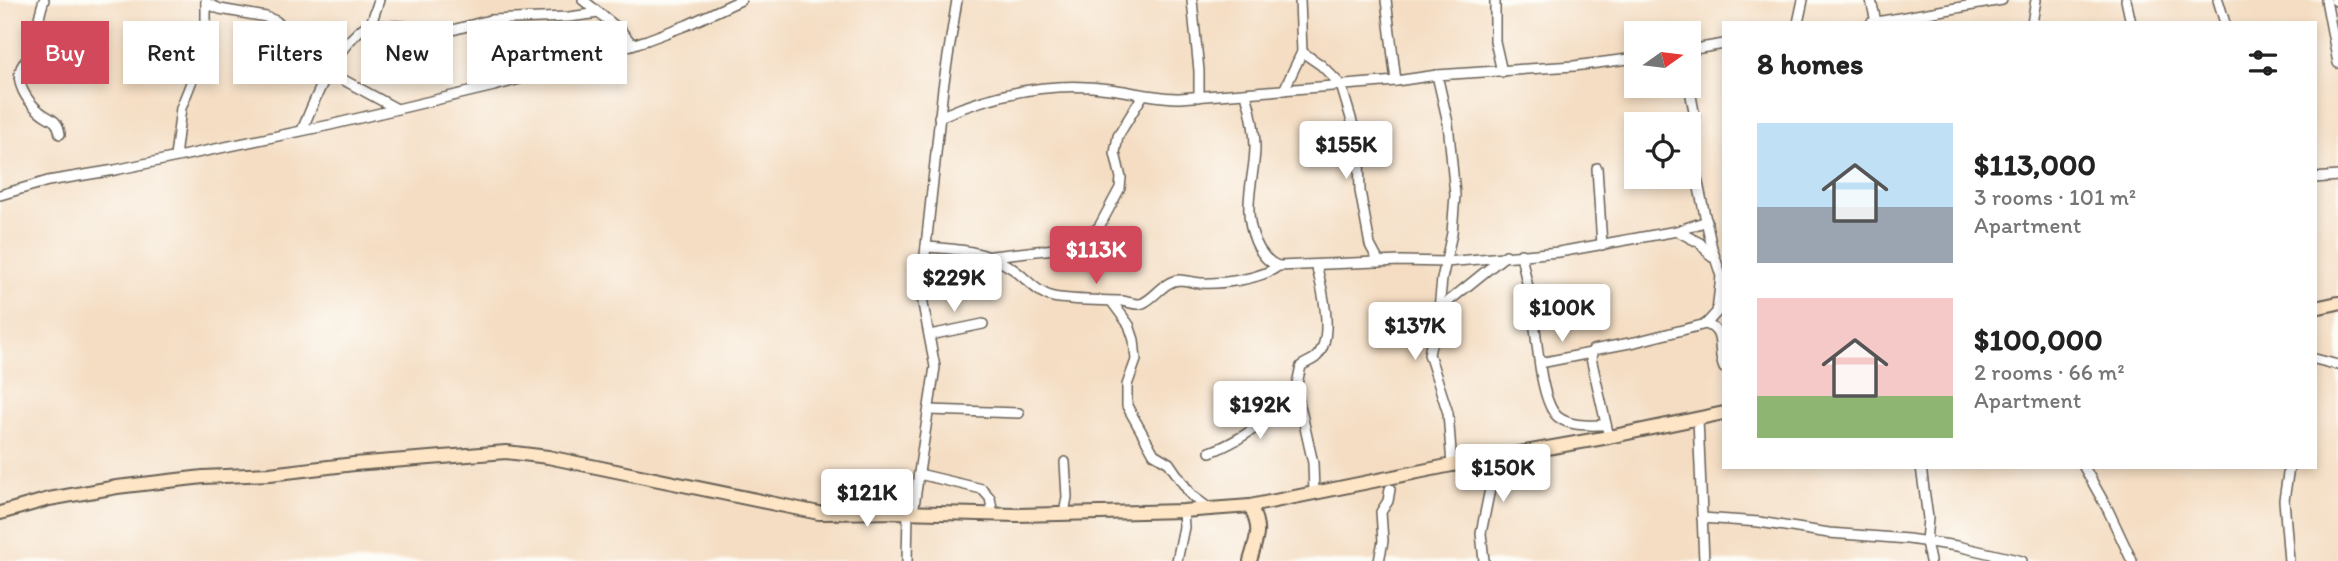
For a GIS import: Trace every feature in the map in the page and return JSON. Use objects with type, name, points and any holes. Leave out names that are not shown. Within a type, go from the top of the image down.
[{"type":"street","points":[[44,0],[37,20],[32,51],[19,78],[22,89],[34,107],[56,121],[60,134]]},
{"type":"street","points":[[372,21],[379,0]]},
{"type":"street","points":[[583,0],[621,31],[632,44]]},
{"type":"street","points":[[0,195],[48,181],[302,130],[553,71],[687,25],[741,0]]},
{"type":"street","points":[[907,561],[910,513],[919,474],[935,367],[922,293],[939,117],[957,0]]},
{"type":"street","points":[[1192,0],[1199,97]]},
{"type":"street","points":[[1284,90],[1302,52],[1300,0]]},
{"type":"street","points":[[1386,0],[1396,81]]},
{"type":"street","points":[[1495,0],[1495,41],[1502,72]]},
{"type":"street","points":[[1798,21],[1803,0]]},
{"type":"street","points":[[1871,0],[1874,21]]},
{"type":"street","points":[[1879,21],[2002,0]]},
{"type":"street","points":[[2032,21],[2036,0]]},
{"type":"street","points":[[2126,0],[2131,21]]},
{"type":"street","points":[[2218,0],[2224,21]]},
{"type":"street","points":[[2326,0],[2338,63]]},
{"type":"street","points":[[174,157],[181,108],[202,55],[206,2],[220,9],[276,21]]},
{"type":"street","points":[[453,30],[490,20],[556,18],[599,13]]},
{"type":"street","points":[[347,45],[361,29]]},
{"type":"street","points":[[1701,48],[1722,44]]},
{"type":"street","points":[[1302,52],[1341,85],[1359,158],[1360,191],[1370,245],[1379,262]]},
{"type":"street","points":[[939,117],[992,98],[1032,90],[1108,89],[1164,98],[1199,97],[1624,60]]},
{"type":"street","points":[[1437,75],[1448,123],[1455,195],[1440,309],[1429,354],[1448,413],[1451,465]]},
{"type":"street","points":[[347,82],[397,109]]},
{"type":"street","points":[[302,130],[323,84]]},
{"type":"street","points":[[1246,94],[1255,144],[1250,216],[1259,249],[1269,262],[1278,266],[1446,262],[1559,252],[1677,231],[1707,221]]},
{"type":"street","points":[[992,256],[1063,248],[1100,227],[1120,188],[1121,180],[1115,153],[1118,136],[1143,95]]},
{"type":"street","points":[[1691,98],[1695,117],[1694,166],[1712,248],[1722,267]]},
{"type":"street","points":[[1597,168],[1602,245]]},
{"type":"street","points":[[2317,177],[2338,176]]},
{"type":"street","points":[[1677,231],[1700,243],[1717,259]]},
{"type":"street","points":[[926,247],[992,256],[1017,271],[1046,295],[1140,304],[1177,281],[1217,282],[1263,275],[1278,266]]},
{"type":"street","points":[[1521,254],[1546,396],[1558,417],[1608,431]]},
{"type":"street","points":[[1440,309],[1506,255]]},
{"type":"street","points":[[1540,363],[1706,324],[1717,312],[1721,276],[1717,259]]},
{"type":"street","points":[[1314,493],[1313,463],[1296,388],[1300,368],[1317,356],[1326,336],[1316,265]]},
{"type":"street","points":[[1112,302],[1129,325],[1134,340],[1135,365],[1127,384],[1128,406],[1154,454],[1169,463],[1191,495],[1211,510]]},
{"type":"street","points":[[2317,308],[2338,303]]},
{"type":"street","points":[[930,335],[983,324]]},
{"type":"street","points":[[1706,324],[1716,328],[1718,332],[1722,364]]},
{"type":"street","points":[[1591,353],[1608,431]]},
{"type":"street","points":[[2317,360],[2338,365]]},
{"type":"street","points":[[1210,452],[1229,444],[1298,401]]},
{"type":"street","points":[[929,410],[1019,413]]},
{"type":"street","points":[[0,513],[63,496],[203,477],[270,474],[506,452],[548,457],[819,513],[1064,514],[1211,510],[1250,506],[1608,431],[1722,413]]},
{"type":"street","points":[[1698,419],[1703,561]]},
{"type":"street","points":[[1482,459],[1492,479],[1481,533],[1484,561]]},
{"type":"street","points":[[1064,514],[1067,497],[1065,462]]},
{"type":"street","points":[[1922,469],[1928,518],[1926,542],[1930,561]]},
{"type":"street","points":[[2085,469],[2132,561]]},
{"type":"street","points":[[2289,469],[2284,499],[2289,561]]},
{"type":"street","points":[[919,474],[982,489],[990,498],[993,514]]},
{"type":"street","points":[[1379,561],[1382,541],[1381,512],[1388,501],[1390,489]]},
{"type":"street","points":[[1250,506],[1258,532],[1250,561]]},
{"type":"street","points":[[1177,561],[1185,527],[1184,511]]},
{"type":"street","points":[[1702,518],[1759,522],[1829,533],[1892,537],[2022,561]]}]
